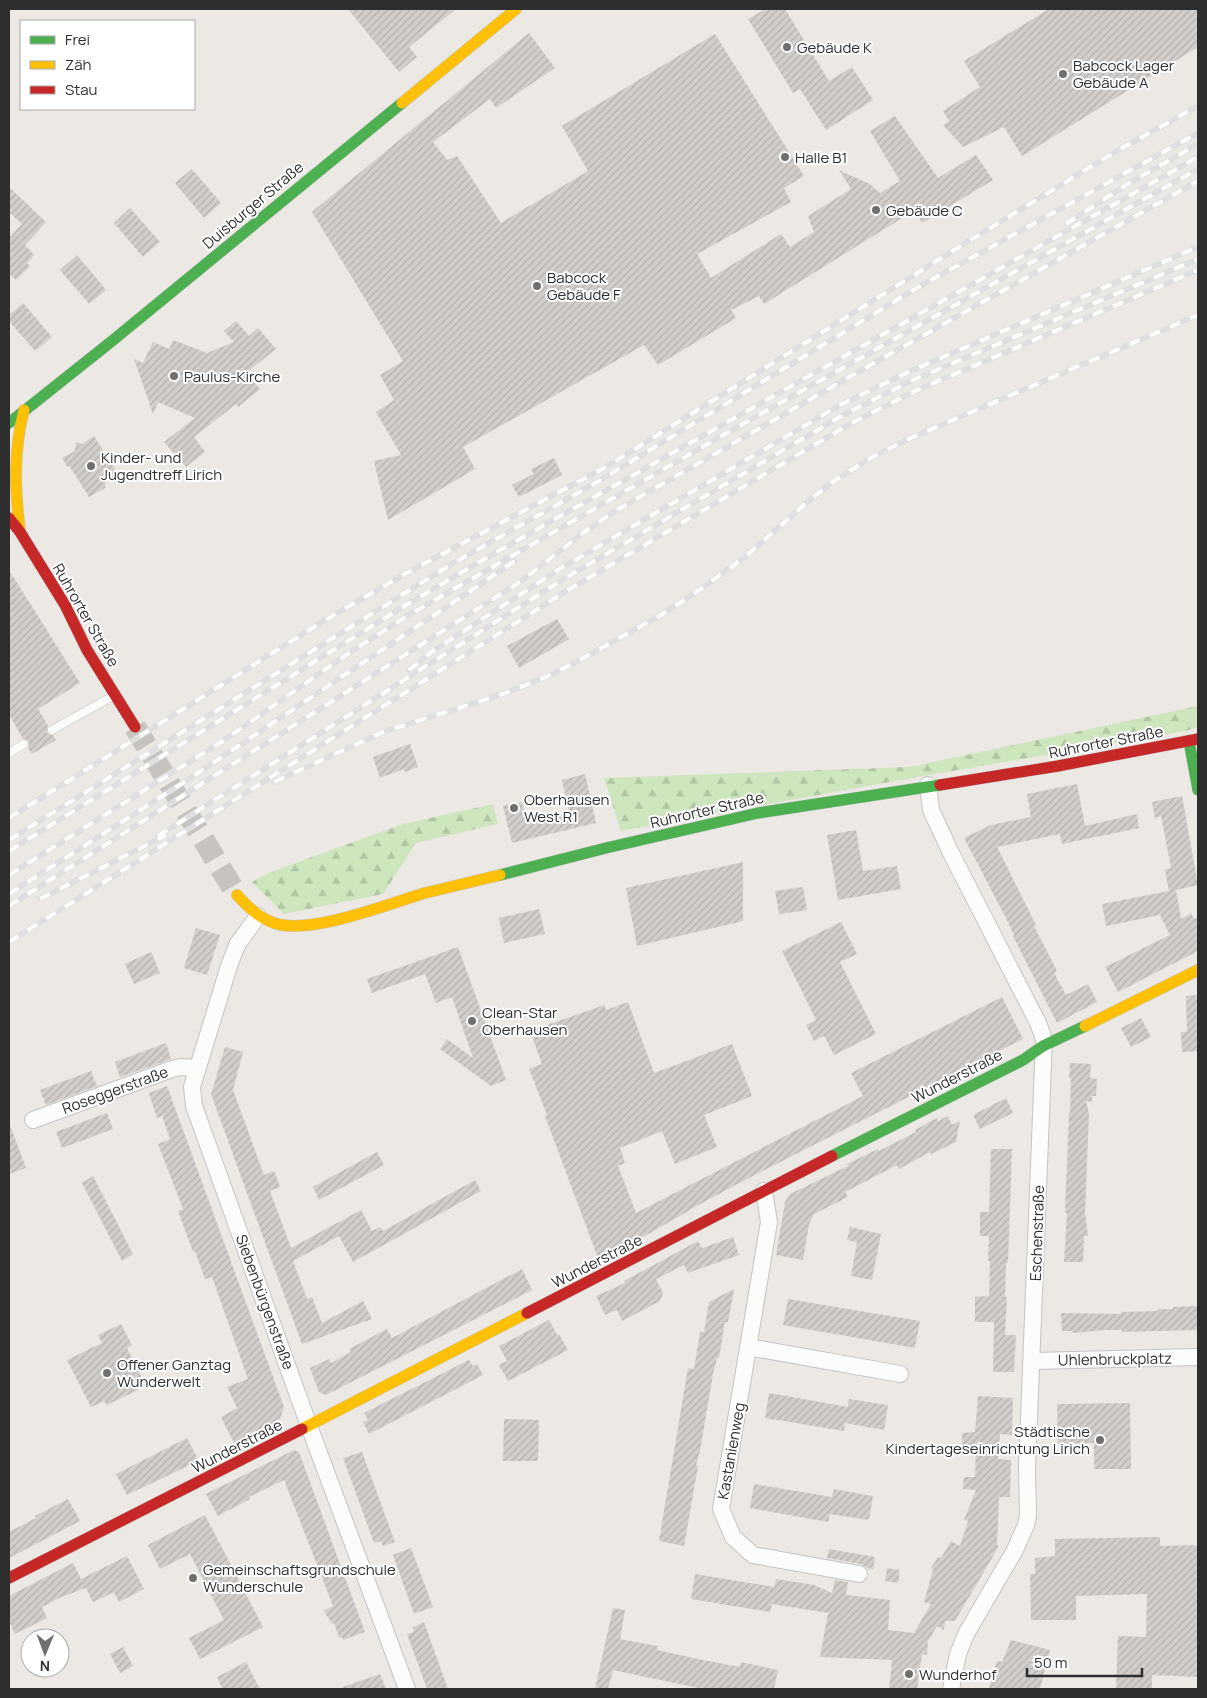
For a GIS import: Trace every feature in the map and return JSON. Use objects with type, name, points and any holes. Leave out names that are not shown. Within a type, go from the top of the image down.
[{"type":"main road","name":"Duisburger Straße","points":[[9,423],[112,341],[516,9]]},
{"type":"main road","points":[[20,532],[14,477],[14,452],[18,428],[24,410]]},
{"type":"main road","name":"Ruhrorter Straße","points":[[9,518],[20,532],[65,604],[88,650],[135,727]]},
{"type":"main road","points":[[1194,740],[1198,790]]},
{"type":"main road","name":"Ruhrorter Straße","points":[[237,895],[258,916],[273,924],[290,926],[319,924],[435,891],[758,813],[928,785],[991,778],[1194,740]]},
{"type":"main road","name":"Wunderstraße","points":[[9,1578],[1023,1060],[1043,1046],[1198,970]]},
{"type":"street","name":"Eschenstraße","points":[[928,785],[932,810],[951,853],[1043,1036],[1027,1468],[1028,1516],[1015,1550],[966,1634],[958,1654],[952,1689]]},
{"type":"street","name":"Siebenbürgenstraße","points":[[258,916],[237,944],[234,952],[192,1087],[194,1106],[406,1689]]},
{"type":"street","name":"Roseggerstraße","points":[[33,1120],[172,1069],[180,1067],[198,1068]]},
{"type":"street","name":"Kastanienweg","points":[[764,1191],[769,1222],[721,1509],[733,1537],[753,1556],[859,1574]]},
{"type":"street","points":[[748,1348],[900,1374]]},
{"type":"street","name":"Uhlenbruckplatz","points":[[1032,1361],[1198,1357]]},
{"type":"lane","points":[[52,730],[115,695]]},
{"type":"lane","points":[[9,752],[24,744]]},
{"type":"green space","points":[[1198,706],[1198,727],[1186,731],[923,776],[621,831],[604,778],[909,767]]},
{"type":"green space","points":[[493,804],[498,824],[416,843],[383,894],[284,914],[252,882],[268,873],[403,824]]},
{"type":"building","points":[[348,9],[456,9],[409,47],[417,57],[399,72]]},
{"type":"building","points":[[766,9],[785,9],[829,81],[852,67],[873,100],[826,130],[800,89],[793,93],[748,19]]},
{"type":"building","name":"Babcock Lager Gebäude A","points":[[1049,9],[1198,9],[1198,47],[1022,156],[1004,127],[963,147],[943,125],[949,121],[943,111],[980,87],[964,61]]},
{"type":"building","name":"Babcock Gebäude F","points":[[529,33],[555,68],[496,108],[490,99],[433,142],[447,160],[457,156],[501,223],[588,171],[562,126],[715,34],[804,176],[784,188],[791,202],[697,254],[711,278],[781,234],[790,247],[814,232],[808,216],[851,189],[839,170],[870,184],[880,193],[900,181],[870,131],[895,116],[938,178],[976,155],[993,180],[922,223],[915,210],[764,304],[759,296],[731,310],[736,318],[658,365],[644,345],[463,447],[475,469],[388,520],[374,461],[401,455],[376,412],[394,400],[380,375],[403,361],[312,212]]},
{"type":"building","points":[[192,169],[221,203],[204,218],[175,183]]},
{"type":"building","points":[[9,187],[46,222],[25,245],[34,255],[27,263],[30,266],[16,280],[9,274],[9,238],[22,224],[9,212]]},
{"type":"building","points":[[130,208],[160,242],[143,257],[114,223]]},
{"type":"building","points":[[77,255],[106,290],[89,304],[60,270]]},
{"type":"building","points":[[23,303],[52,337],[35,351],[9,321],[9,315]]},
{"type":"building","points":[[236,321],[249,336],[258,328],[276,349],[246,373],[260,389],[238,407],[236,404],[194,437],[205,452],[186,467],[164,442],[195,418],[158,402],[153,414],[134,359],[143,363],[153,342],[169,349],[173,340],[207,353],[234,342],[224,331]]},
{"type":"building","name":"Kinder- und Jugendtreff Lirich","points":[[94,436],[118,474],[106,481],[105,488],[89,497],[62,458],[75,451],[76,442],[82,444]]},
{"type":"building","points":[[554,458],[562,475],[519,497],[512,485],[534,474],[531,469]]},
{"type":"building","points":[[9,570],[80,683],[38,709],[48,726],[47,733],[53,735],[56,740],[32,754],[28,748],[29,742],[23,739],[9,714]]},
{"type":"building","points":[[557,619],[569,639],[519,668],[507,646]]},
{"type":"building","points":[[410,744],[418,767],[405,772],[404,769],[380,778],[373,757]]},
{"type":"building","name":"Oberhausen West R1","points":[[585,774],[596,823],[512,843],[503,806],[522,802],[527,822],[569,812],[562,780]]},
{"type":"building","points":[[1077,784],[1085,826],[1137,814],[1139,828],[1062,844],[1060,834],[997,847],[1036,925],[1034,926],[1057,971],[1054,973],[1066,995],[1088,984],[1097,1002],[1057,1023],[1013,936],[1006,918],[964,838],[991,825],[1031,817],[1027,794]]},
{"type":"building","points":[[1182,796],[1198,885],[1176,890],[1181,919],[1191,913],[1194,919],[1198,917],[1198,951],[1118,992],[1105,967],[1170,935],[1160,915],[1106,926],[1102,904],[1169,891],[1165,870],[1171,868],[1161,816],[1155,818],[1152,802]]},
{"type":"building","points":[[856,830],[863,871],[897,866],[901,889],[838,900],[827,835]]},
{"type":"building","points":[[743,862],[743,921],[637,946],[626,888]]},
{"type":"building","points":[[803,887],[807,910],[779,914],[775,891]]},
{"type":"building","points":[[539,909],[545,934],[504,943],[499,918]]},
{"type":"building","points":[[841,922],[857,954],[840,962],[876,1034],[834,1055],[824,1036],[814,1041],[806,1025],[816,1020],[782,951]]},
{"type":"building","points":[[196,928],[220,935],[207,975],[184,968]]},
{"type":"building","name":"Clean-Star Oberhausen","points":[[458,947],[506,1080],[491,1086],[440,1049],[447,1039],[473,1058],[452,997],[436,1003],[425,974],[372,993],[367,979]]},
{"type":"building","points":[[151,952],[160,973],[134,984],[125,964]]},
{"type":"building","points":[[1198,995],[1198,1051],[1182,1052],[1181,1032],[1187,1032],[1186,996]]},
{"type":"building","points":[[1002,997],[1023,1039],[741,1182],[645,1236],[598,1258],[529,1069],[542,1064],[530,1031],[604,1005],[606,1010],[628,1002],[654,1073],[732,1044],[752,1096],[704,1115],[717,1147],[675,1164],[662,1131],[620,1148],[625,1163],[618,1166],[636,1213],[863,1096],[851,1073]]},
{"type":"building","points":[[1141,1018],[1151,1037],[1131,1047],[1121,1028]]},
{"type":"building","points":[[166,1043],[171,1059],[120,1077],[115,1062]]},
{"type":"building","points":[[225,1047],[243,1052],[233,1090],[264,1175],[274,1171],[280,1187],[270,1191],[291,1248],[361,1210],[372,1231],[380,1227],[383,1231],[475,1180],[481,1191],[353,1262],[339,1236],[293,1261],[307,1299],[312,1297],[322,1323],[363,1301],[372,1319],[302,1344],[211,1094]]},
{"type":"building","points":[[1070,1063],[1091,1064],[1090,1078],[1097,1079],[1096,1096],[1092,1096],[1092,1102],[1086,1101],[1089,1114],[1085,1213],[1088,1236],[1084,1236],[1083,1262],[1064,1262],[1067,1213],[1065,1213],[1070,1113]]},
{"type":"building","points":[[91,1071],[97,1086],[46,1105],[40,1090]]},
{"type":"building","points":[[167,1086],[284,1407],[280,1419],[234,1443],[221,1417],[237,1408],[227,1387],[248,1379],[212,1277],[205,1279],[195,1251],[193,1252],[178,1211],[183,1209],[158,1144],[170,1139],[162,1116],[157,1118],[149,1093]]},
{"type":"building","points":[[1006,1098],[1013,1113],[980,1129],[973,1115]]},
{"type":"building","points":[[107,1113],[113,1129],[62,1148],[56,1132]]},
{"type":"building","points":[[948,1116],[952,1125],[960,1121],[956,1142],[931,1154],[930,1152],[899,1169],[897,1165],[845,1192],[848,1197],[814,1214],[809,1224],[803,1260],[776,1255],[785,1202],[790,1194],[848,1166],[847,1164],[878,1149],[879,1151],[916,1132],[915,1130],[937,1118],[938,1121]]},
{"type":"building","points":[[9,1125],[26,1168],[9,1174]]},
{"type":"building","points":[[991,1149],[1012,1149],[1008,1263],[1006,1263],[1005,1335],[1016,1335],[1014,1372],[993,1372],[994,1322],[975,1322],[975,1297],[989,1296],[989,1236],[980,1236],[980,1212],[989,1212]]},
{"type":"building","points":[[377,1152],[384,1165],[319,1200],[313,1187]]},
{"type":"building","points":[[93,1176],[133,1254],[122,1261],[82,1183]]},
{"type":"building","points":[[850,1227],[881,1234],[872,1280],[851,1276],[857,1242],[847,1240]]},
{"type":"building","points":[[733,1237],[739,1255],[688,1273],[684,1265],[656,1279],[663,1293],[660,1301],[622,1321],[617,1310],[605,1315],[596,1296],[625,1283],[624,1281],[698,1241],[702,1248]]},
{"type":"building","points":[[522,1269],[532,1290],[326,1395],[319,1392],[310,1368],[329,1359],[331,1363],[351,1352],[349,1349],[387,1329],[392,1338]]},
{"type":"building","points":[[734,1289],[728,1322],[725,1322],[719,1358],[717,1358],[713,1374],[696,1465],[698,1466],[684,1546],[659,1541],[688,1368],[694,1369],[700,1332],[704,1332],[709,1302]]},
{"type":"building","points":[[788,1299],[920,1321],[915,1348],[783,1325]]},
{"type":"building","points":[[1198,1306],[1198,1330],[1122,1332],[1122,1330],[1105,1330],[1073,1333],[1072,1331],[1062,1331],[1061,1313],[1121,1314],[1121,1312],[1158,1311],[1158,1309],[1173,1309],[1173,1307]]},
{"type":"building","points":[[549,1320],[568,1350],[508,1381],[499,1365],[507,1361],[499,1346]]},
{"type":"building","name":"Offener Ganztag Wunderwelt","points":[[121,1324],[132,1345],[127,1348],[146,1386],[107,1405],[104,1401],[91,1407],[67,1360],[102,1343],[98,1335]]},
{"type":"building","points":[[469,1360],[473,1366],[477,1364],[483,1375],[369,1434],[363,1422],[368,1420],[364,1413]]},
{"type":"building","points":[[769,1393],[848,1407],[849,1399],[888,1405],[884,1430],[845,1423],[844,1431],[765,1418]]},
{"type":"building","points":[[978,1396],[1013,1398],[1012,1435],[1000,1434],[998,1459],[1011,1460],[1010,1497],[999,1497],[997,1545],[999,1546],[955,1621],[945,1621],[944,1630],[937,1626],[928,1641],[927,1655],[922,1654],[917,1689],[889,1689],[892,1660],[820,1657],[828,1613],[772,1604],[770,1612],[691,1599],[695,1574],[774,1587],[776,1579],[814,1585],[832,1593],[835,1580],[848,1582],[846,1595],[890,1600],[888,1630],[914,1633],[931,1604],[924,1602],[933,1570],[931,1568],[938,1557],[941,1558],[951,1541],[960,1546],[968,1521],[964,1520],[976,1490],[963,1489],[964,1477],[975,1477],[976,1447],[962,1445],[962,1433],[975,1432]]},
{"type":"building","points":[[1130,1403],[1131,1469],[1094,1469],[1094,1443],[1058,1444],[1057,1404]]},
{"type":"building","points":[[504,1419],[539,1420],[538,1461],[503,1461]]},
{"type":"building","points":[[187,1438],[198,1459],[194,1463],[127,1495],[116,1474]]},
{"type":"building","points":[[294,1450],[299,1452],[365,1632],[343,1640],[342,1637],[339,1638],[334,1623],[332,1624],[324,1611],[333,1606],[284,1480],[249,1497],[250,1499],[218,1516],[206,1494]]},
{"type":"building","points":[[362,1452],[395,1542],[383,1546],[381,1541],[374,1543],[343,1458]]},
{"type":"building","points":[[754,1484],[832,1497],[834,1489],[873,1496],[869,1520],[830,1514],[828,1522],[750,1508]]},
{"type":"building","points":[[68,1499],[80,1521],[9,1558],[9,1532]]},
{"type":"building","points":[[205,1515],[263,1627],[200,1659],[189,1638],[224,1620],[190,1554],[160,1569],[148,1545]]},
{"type":"building","points":[[1160,1537],[1160,1546],[1198,1545],[1198,1677],[1152,1675],[1152,1689],[1116,1689],[1118,1636],[1146,1637],[1147,1594],[1076,1596],[1076,1620],[1031,1620],[1030,1574],[1035,1574],[1035,1558],[1055,1556],[1055,1539]]},
{"type":"building","points":[[411,1548],[433,1607],[414,1614],[393,1555]]},
{"type":"building","points":[[829,1549],[875,1557],[873,1569],[861,1564],[827,1558]]},
{"type":"building","points":[[127,1556],[144,1589],[119,1602],[114,1592],[93,1602],[86,1588],[59,1598],[42,1607],[47,1618],[27,1628],[20,1628],[20,1632],[15,1634],[9,1621],[9,1596],[73,1563],[81,1579]]},
{"type":"building","points":[[887,1568],[900,1570],[898,1583],[885,1581]]},
{"type":"building","points":[[613,1608],[625,1610],[620,1639],[658,1646],[657,1650],[703,1660],[740,1667],[741,1662],[778,1670],[774,1689],[703,1689],[613,1670],[608,1689],[595,1689]]},
{"type":"building","points":[[424,1622],[448,1689],[427,1689],[407,1634],[414,1632],[413,1627]]},
{"type":"building","points":[[1011,1640],[1050,1650],[1040,1689],[989,1689],[997,1661],[1002,1662]]},
{"type":"building","points":[[123,1647],[133,1666],[120,1673],[110,1654]]},
{"type":"building","points":[[246,1662],[260,1689],[223,1689],[217,1677]]},
{"type":"building","points":[[380,1674],[386,1689],[344,1689],[343,1687]]},
{"type":"tunnel","points":[[135,727],[237,895]]},
{"type":"railway","points":[[9,818],[322,622],[403,575],[606,467],[959,247],[1115,152],[1198,106]]},
{"type":"railway","points":[[9,840],[450,565],[594,484],[915,289],[1198,133]]},
{"type":"railway","points":[[1066,224],[1126,185],[1198,144]]},
{"type":"railway","points":[[9,851],[406,605],[493,554],[1198,157]]},
{"type":"railway","points":[[9,875],[223,741],[349,653],[412,613],[741,425],[1198,169]]},
{"type":"railway","points":[[9,906],[520,582],[583,533],[615,511],[1198,181]]},
{"type":"railway","points":[[409,670],[433,651],[558,570],[842,404],[906,373],[1198,247]]},
{"type":"railway","points":[[158,836],[562,580],[845,414],[911,381],[1198,259]]},
{"type":"railway","points":[[9,942],[568,590],[850,424],[915,391],[1198,270]]},
{"type":"railway","points":[[274,782],[383,732],[503,694],[546,677],[576,662],[661,615],[698,591],[745,557],[831,483],[867,460],[906,440],[1198,315]]},
{"type":"railway","points":[[9,894],[192,777],[515,561]]},
{"type":"railway","points":[[40,899],[166,835]]},
{"type":"traffic: fast","points":[[9,423],[402,103]]},
{"type":"traffic: fast","points":[[1189,741],[1198,790]]},
{"type":"traffic: fast","points":[[500,875],[758,813],[940,785]]},
{"type":"traffic: fast","points":[[832,1156],[1023,1060],[1043,1046],[1085,1026]]},
{"type":"traffic: slow","points":[[402,103],[516,9]]},
{"type":"traffic: slow","points":[[20,532],[16,471],[18,441],[24,410]]},
{"type":"traffic: slow","points":[[237,895],[255,912],[271,922],[292,926],[310,925],[351,916],[425,893],[500,875]]},
{"type":"traffic: slow","points":[[1085,1026],[1198,970]]},
{"type":"traffic: slow","points":[[302,1429],[527,1313]]},
{"type":"traffic: jam","points":[[9,518],[20,532],[65,605],[87,650],[135,727]]},
{"type":"traffic: jam","points":[[940,785],[1058,766],[1198,739]]},
{"type":"traffic: jam","points":[[527,1313],[832,1156]]},
{"type":"traffic: jam","points":[[9,1578],[302,1429]]},
{"type":"place","name":"Gebäude K","points":[[787,47]]},
{"type":"place","name":"Babcock Lager Gebäude A","points":[[1063,74]]},
{"type":"place","name":"Halle B1","points":[[785,157]]},
{"type":"place","name":"Gebäude C","points":[[876,210]]},
{"type":"place","name":"Babcock Gebäude F","points":[[537,286]]},
{"type":"place","name":"Paulus-Kirche","points":[[174,376]]},
{"type":"place","name":"Kinder- und Jugendtreff Lirich","points":[[91,466]]},
{"type":"place","name":"Oberhausen West R1","points":[[514,808]]},
{"type":"place","name":"Clean-Star Oberhausen","points":[[472,1021]]},
{"type":"place","name":"Offener Ganztag Wunderwelt","points":[[107,1373]]},
{"type":"place","name":"Städtische Kindertageseinrichtung Lirich","points":[[1100,1440]]},
{"type":"place","name":"Gemeinschaftsgrundschule Wunderschule","points":[[193,1578]]},
{"type":"place","name":"Wunderhof","points":[[909,1674]]}]
